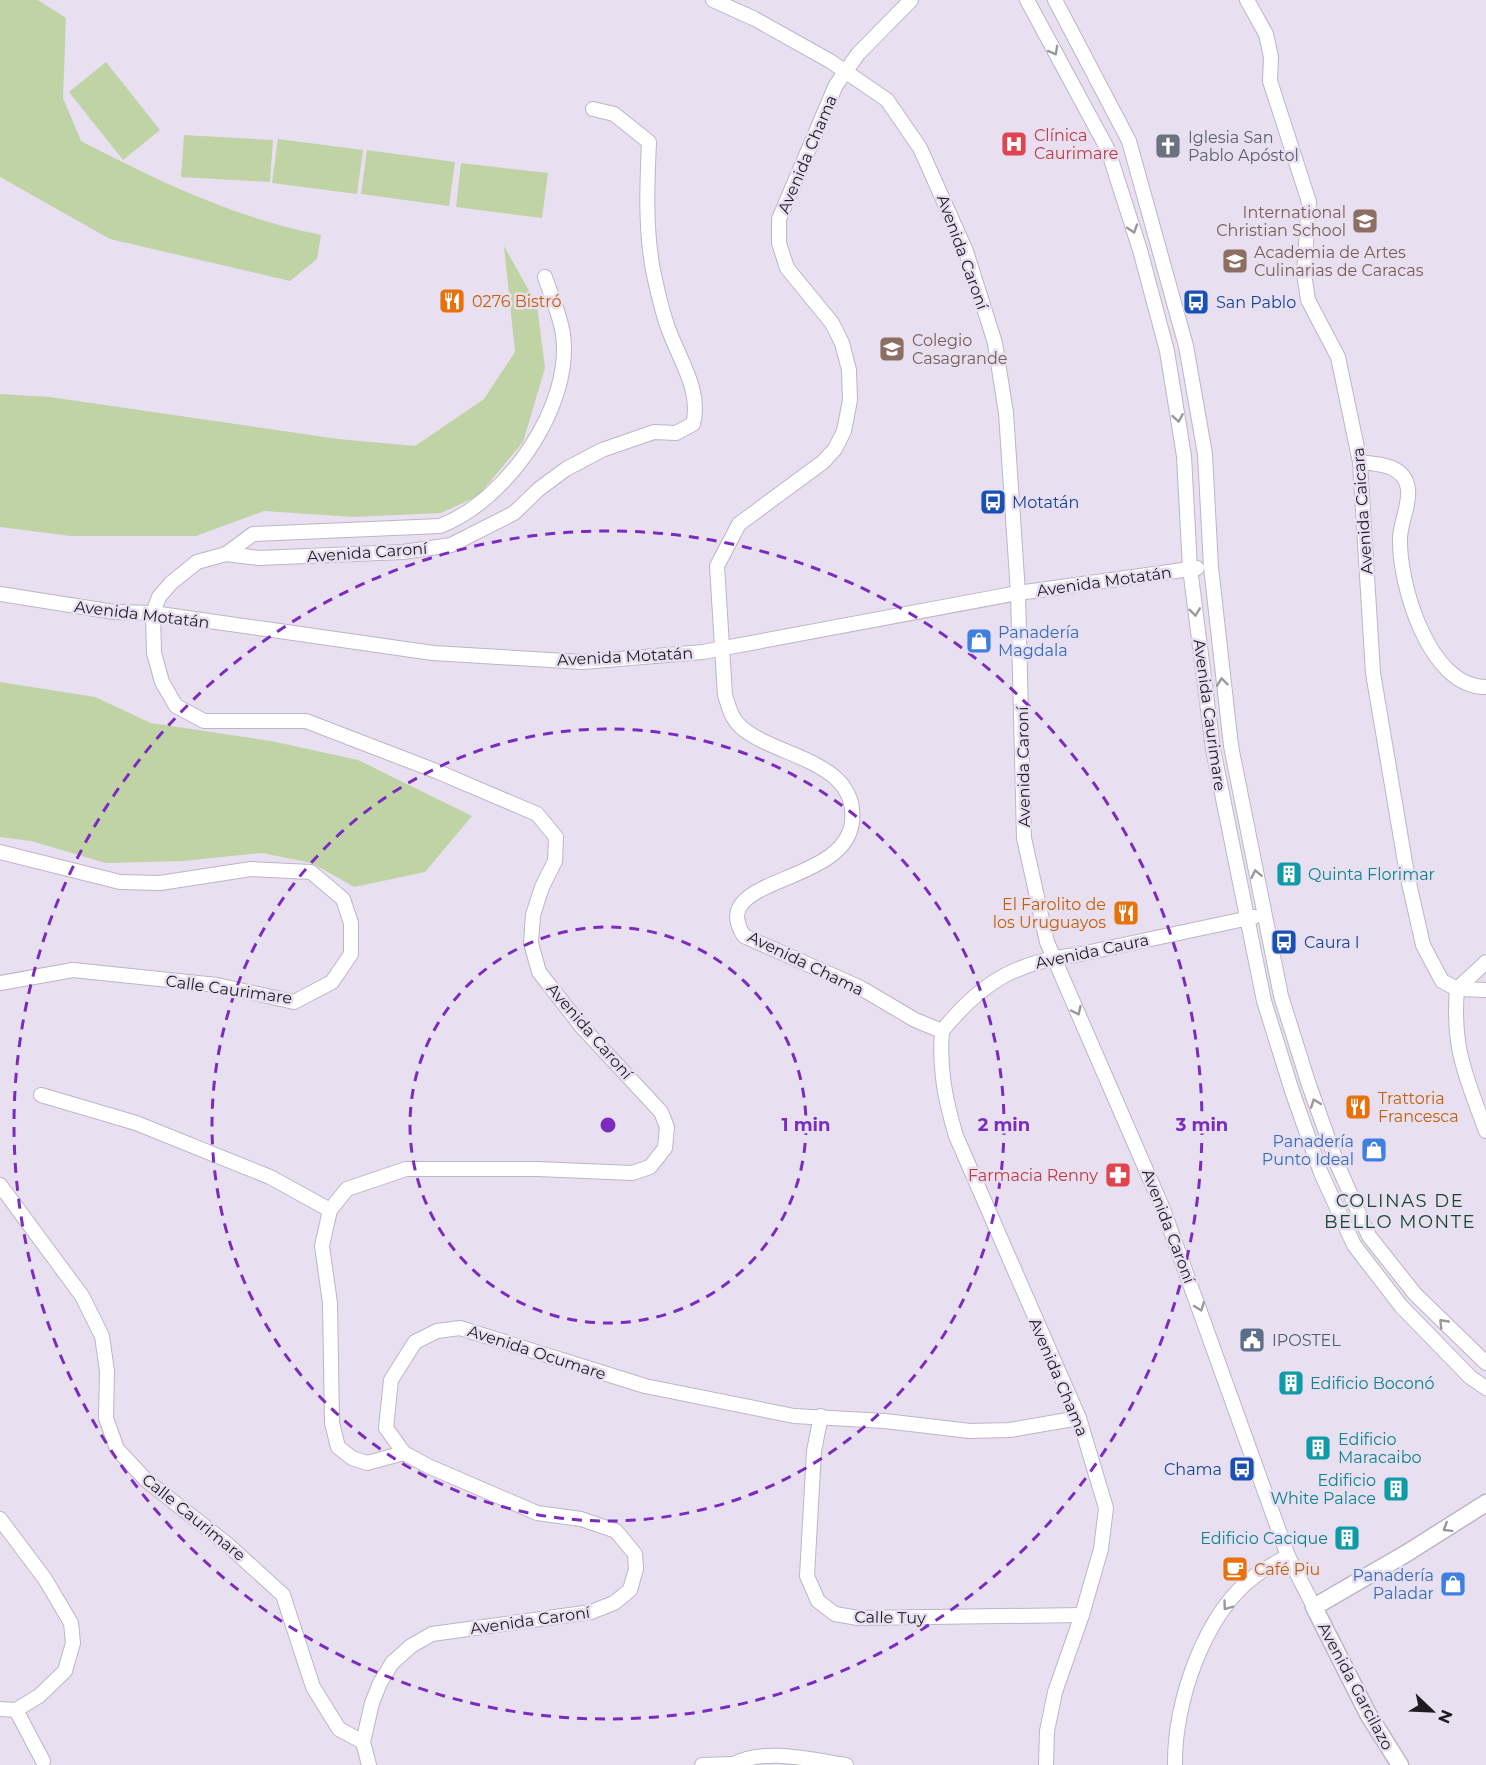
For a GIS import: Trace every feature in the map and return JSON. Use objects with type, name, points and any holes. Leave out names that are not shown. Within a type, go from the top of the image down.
[{"type":"street","name":"Avenida Caroní","points":[[713,0],[755,19],[845,70],[887,100],[905,122],[944,196],[979,287],[995,344],[1006,413],[1018,593],[1024,838],[1053,958],[1112,1087],[1163,1209],[1214,1343],[1288,1556],[1314,1607]]},
{"type":"street","name":"Avenida Chama","points":[[911,0],[845,70],[818,123],[779,219],[779,243],[787,268],[832,323],[842,343],[849,370],[850,400],[844,431],[835,449],[823,462],[740,524],[726,544],[717,566],[725,695],[730,713],[741,727],[765,741],[813,762],[839,780],[849,800],[853,821],[848,839],[836,854],[792,877],[767,885],[745,899],[738,910],[737,924],[744,936],[861,988],[915,1020],[942,1031],[939,1062],[943,1091],[956,1136],[1079,1418],[1106,1508],[1101,1549],[1082,1615],[1055,1692],[1047,1731],[1046,1765]]},
{"type":"street","name":"Avenida Caurimare","points":[[1027,0],[1108,150],[1140,250],[1167,351],[1184,456],[1190,568],[1213,749],[1264,1001],[1292,1091],[1321,1173],[1354,1245],[1401,1306],[1470,1377],[1486,1389]]},
{"type":"street","name":"Avenida Caurimare","points":[[1056,0],[1129,141],[1160,245],[1186,346],[1205,454],[1211,567],[1231,746],[1281,996],[1338,1166],[1369,1236],[1414,1294],[1484,1361]]},
{"type":"street","name":"Avenida Caicara","points":[[1247,0],[1266,34],[1271,57],[1270,81],[1309,202],[1304,273],[1308,300],[1338,357],[1360,462],[1373,673],[1407,874],[1423,945],[1442,981],[1457,989]]},
{"type":"street","name":"Avenida Caroní","points":[[226,554],[259,558],[381,553],[451,545],[514,513],[539,489],[566,470],[602,450],[654,432],[676,433],[693,424],[697,408],[694,394],[668,327],[654,273],[647,203],[649,142],[614,114],[593,109]]},
{"type":"street","name":"Avenida Caroní","points":[[330,1210],[346,1189],[406,1169],[537,1168],[632,1173],[650,1167],[665,1148],[667,1127],[660,1112],[582,1027],[539,972],[531,943],[533,915],[542,887],[555,861],[556,837],[537,814],[436,771],[306,721],[204,721],[176,706],[162,682],[154,653],[153,613],[159,597],[171,583],[197,562],[226,554],[253,534],[440,526],[458,519],[480,505],[524,458],[554,396],[562,367],[563,334],[545,277]]},
{"type":"street","points":[[1360,462],[1385,464],[1401,474],[1408,489],[1400,539],[1407,598],[1434,654],[1461,679],[1479,687],[1486,687]]},
{"type":"street","name":"Avenida Motatán","points":[[0,594],[114,612],[153,613],[433,653],[583,662],[723,649],[1018,593],[1190,568],[1211,567]]},
{"type":"street","name":"Calle Caurimare","points":[[0,852],[120,882],[160,883],[251,869],[311,872],[344,899],[351,933],[351,954],[332,982],[294,1002],[217,985],[73,970],[0,983]]},
{"type":"street","name":"Avenida Caura","points":[[942,1031],[984,987],[1005,973],[1053,958],[1265,914]]},
{"type":"street","points":[[1486,962],[1457,989],[1454,1023],[1459,1058],[1486,1131]]},
{"type":"street","points":[[1457,989],[1486,990]]},
{"type":"street","points":[[41,1095],[136,1123],[270,1177],[330,1210],[322,1246],[330,1303],[332,1423],[338,1447],[352,1458],[367,1463],[404,1453]]},
{"type":"street","name":"Calle Caurimare","points":[[0,1185],[82,1296],[102,1336],[107,1371],[106,1418],[117,1449],[147,1481],[236,1552],[283,1595],[314,1688],[339,1729],[363,1743]]},
{"type":"street","name":"Avenida Ocumare","points":[[404,1453],[386,1428],[391,1380],[415,1342],[437,1331],[460,1328],[645,1386],[794,1416],[821,1416],[970,1431],[1010,1430],[1079,1418]]},
{"type":"street","name":"Calle Tuy","points":[[821,1416],[814,1451],[807,1576],[818,1601],[835,1614],[858,1618],[1082,1615]]},
{"type":"street","name":"Avenida Caroní","points":[[369,1765],[363,1743],[372,1702],[392,1663],[411,1646],[432,1634],[591,1612],[615,1603],[630,1590],[636,1569],[634,1554],[616,1531],[581,1519],[537,1513],[428,1466],[404,1453]]},
{"type":"street","points":[[1314,1607],[1407,1553],[1486,1503]]},
{"type":"street","points":[[0,1519],[39,1570],[71,1623],[73,1643],[65,1671],[39,1696],[16,1710],[0,1709]]},
{"type":"street","points":[[1175,1765],[1175,1732],[1180,1702],[1194,1662],[1228,1603],[1255,1576],[1288,1556]]},
{"type":"street","name":"Avenida Garcilazo","points":[[1314,1607],[1368,1714],[1400,1765]]},
{"type":"street","points":[[16,1710],[43,1761]]},
{"type":"street","points":[[702,1765],[732,1764],[780,1756],[846,1765]]},
{"type":"green space","points":[[0,0],[38,0],[66,18],[63,98],[81,141],[198,197],[258,219],[321,235],[317,259],[290,281],[110,239],[0,177]]},
{"type":"green space","points":[[106,62],[160,130],[123,160],[69,92]]},
{"type":"green space","points":[[184,135],[273,140],[270,182],[181,177]]},
{"type":"green space","points":[[278,139],[363,150],[357,194],[272,183]]},
{"type":"green space","points":[[367,150],[455,162],[449,206],[361,194]]},
{"type":"green space","points":[[461,163],[548,173],[542,218],[456,207]]},
{"type":"green space","points":[[504,246],[537,305],[545,368],[523,442],[478,496],[441,513],[353,517],[264,511],[196,536],[71,536],[0,527],[0,394],[50,397],[338,439],[415,446],[484,399],[515,352]]},
{"type":"green space","points":[[0,682],[95,697],[151,723],[271,741],[358,760],[472,816],[425,872],[354,887],[312,863],[262,853],[183,861],[106,863],[31,841],[0,837]]},
{"type":"place","name":"Clínica Caurimare","points":[[1014,144]]},
{"type":"place","name":"Iglesia San Pablo Apóstol","points":[[1168,146]]},
{"type":"place","name":"International Christian School","points":[[1365,221]]},
{"type":"place","name":"Academia de Artes Culinarias de Caracas","points":[[1235,261]]},
{"type":"place","name":"0276 Bistró","points":[[452,301]]},
{"type":"place","name":"San Pablo","points":[[1196,302]]},
{"type":"place","name":"Colegio Casagrande","points":[[892,349]]},
{"type":"place","name":"Motatán","points":[[993,502]]},
{"type":"place","name":"Panadería Magdala","points":[[979,641]]},
{"type":"place","name":"Quinta Florimar","points":[[1289,874]]},
{"type":"place","name":"El Farolito de los Uruguayos","points":[[1126,913]]},
{"type":"place","name":"Caura I","points":[[1284,942]]},
{"type":"place","name":"Trattoria Francesca","points":[[1358,1107]]},
{"type":"place","name":"Panadería Punto Ideal","points":[[1374,1150]]},
{"type":"place","name":"Farmacia Renny","points":[[1118,1175]]},
{"type":"place","name":"IPOSTEL","points":[[1252,1340]]},
{"type":"place","name":"Edificio Boconó","points":[[1291,1383]]},
{"type":"place","name":"Edificio Maracaibo","points":[[1318,1448]]},
{"type":"place","name":"Chama","points":[[1242,1469]]},
{"type":"place","name":"Edificio White Palace","points":[[1396,1489]]},
{"type":"place","name":"Edificio Cacique","points":[[1347,1538]]},
{"type":"place","name":"Café Piu","points":[[1235,1569]]},
{"type":"place","name":"Panadería Paladar","points":[[1453,1584]]},
{"type":"district","name":"COLINAS DE BELLO MONTE","points":[[1400,1211]]}]
